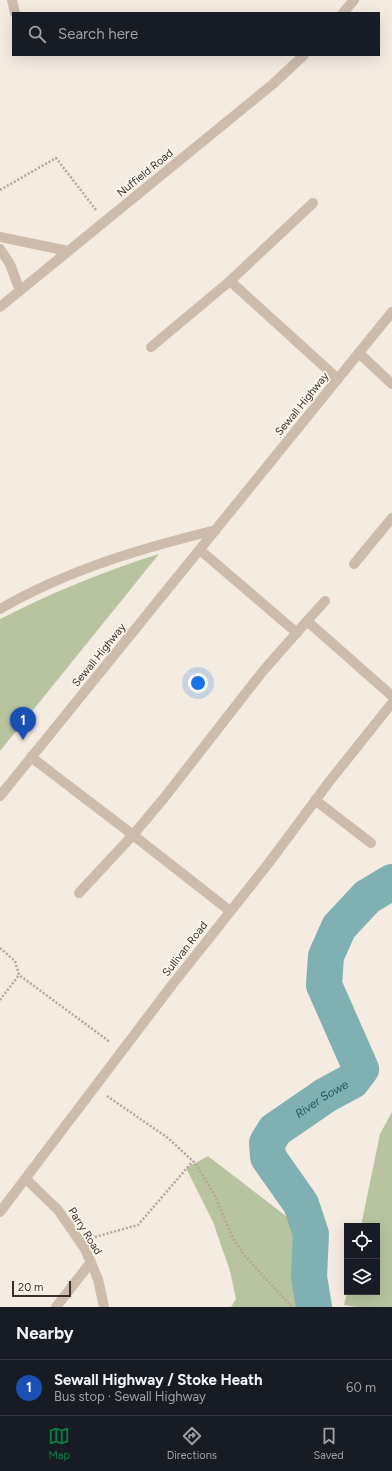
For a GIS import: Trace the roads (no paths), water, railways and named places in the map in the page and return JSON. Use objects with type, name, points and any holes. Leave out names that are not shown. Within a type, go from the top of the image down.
[{"type":"street","points":[[12,0],[15,12]]},
{"type":"street","points":[[344,12],[354,0]]},
{"type":"street","name":"Nuffield Road","points":[[0,307],[273,84],[303,56]]},
{"type":"street","points":[[151,347],[230,281],[313,204]]},
{"type":"street","points":[[0,237],[68,251]]},
{"type":"street","points":[[0,249],[5,255],[14,273],[20,291]]},
{"type":"street","points":[[230,281],[338,379]]},
{"type":"street","name":"Sewall Highway","points":[[0,796],[392,312]]},
{"type":"street","points":[[359,353],[392,384]]},
{"type":"street","points":[[354,564],[392,518]]},
{"type":"street","points":[[0,609],[58,580],[113,559],[162,543],[216,530]]},
{"type":"street","points":[[200,550],[297,633]]},
{"type":"street","points":[[80,893],[134,835],[263,671],[325,601]]},
{"type":"street","points":[[307,621],[392,696]]},
{"type":"street","name":"Sullivan Road","points":[[0,1212],[172,985],[392,703]]},
{"type":"street","points":[[31,757],[134,835],[230,911]]},
{"type":"street","points":[[315,800],[371,843]]},
{"type":"street","name":"Parry Road","points":[[26,1179],[58,1210],[79,1241],[91,1262],[98,1279],[104,1307]]},
{"type":"street","points":[[56,1307],[91,1262]]},
{"type":"waterway","name":"River Sowe","points":[[314,1307],[309,1277],[311,1234],[301,1204],[268,1157],[267,1143],[275,1130],[326,1095],[352,1081],[361,1069],[324,985],[326,956],[339,927],[367,897],[392,882]]},
{"type":"place","name":"Sewall Highway / Stoke Heath","points":[[23,740]]}]
